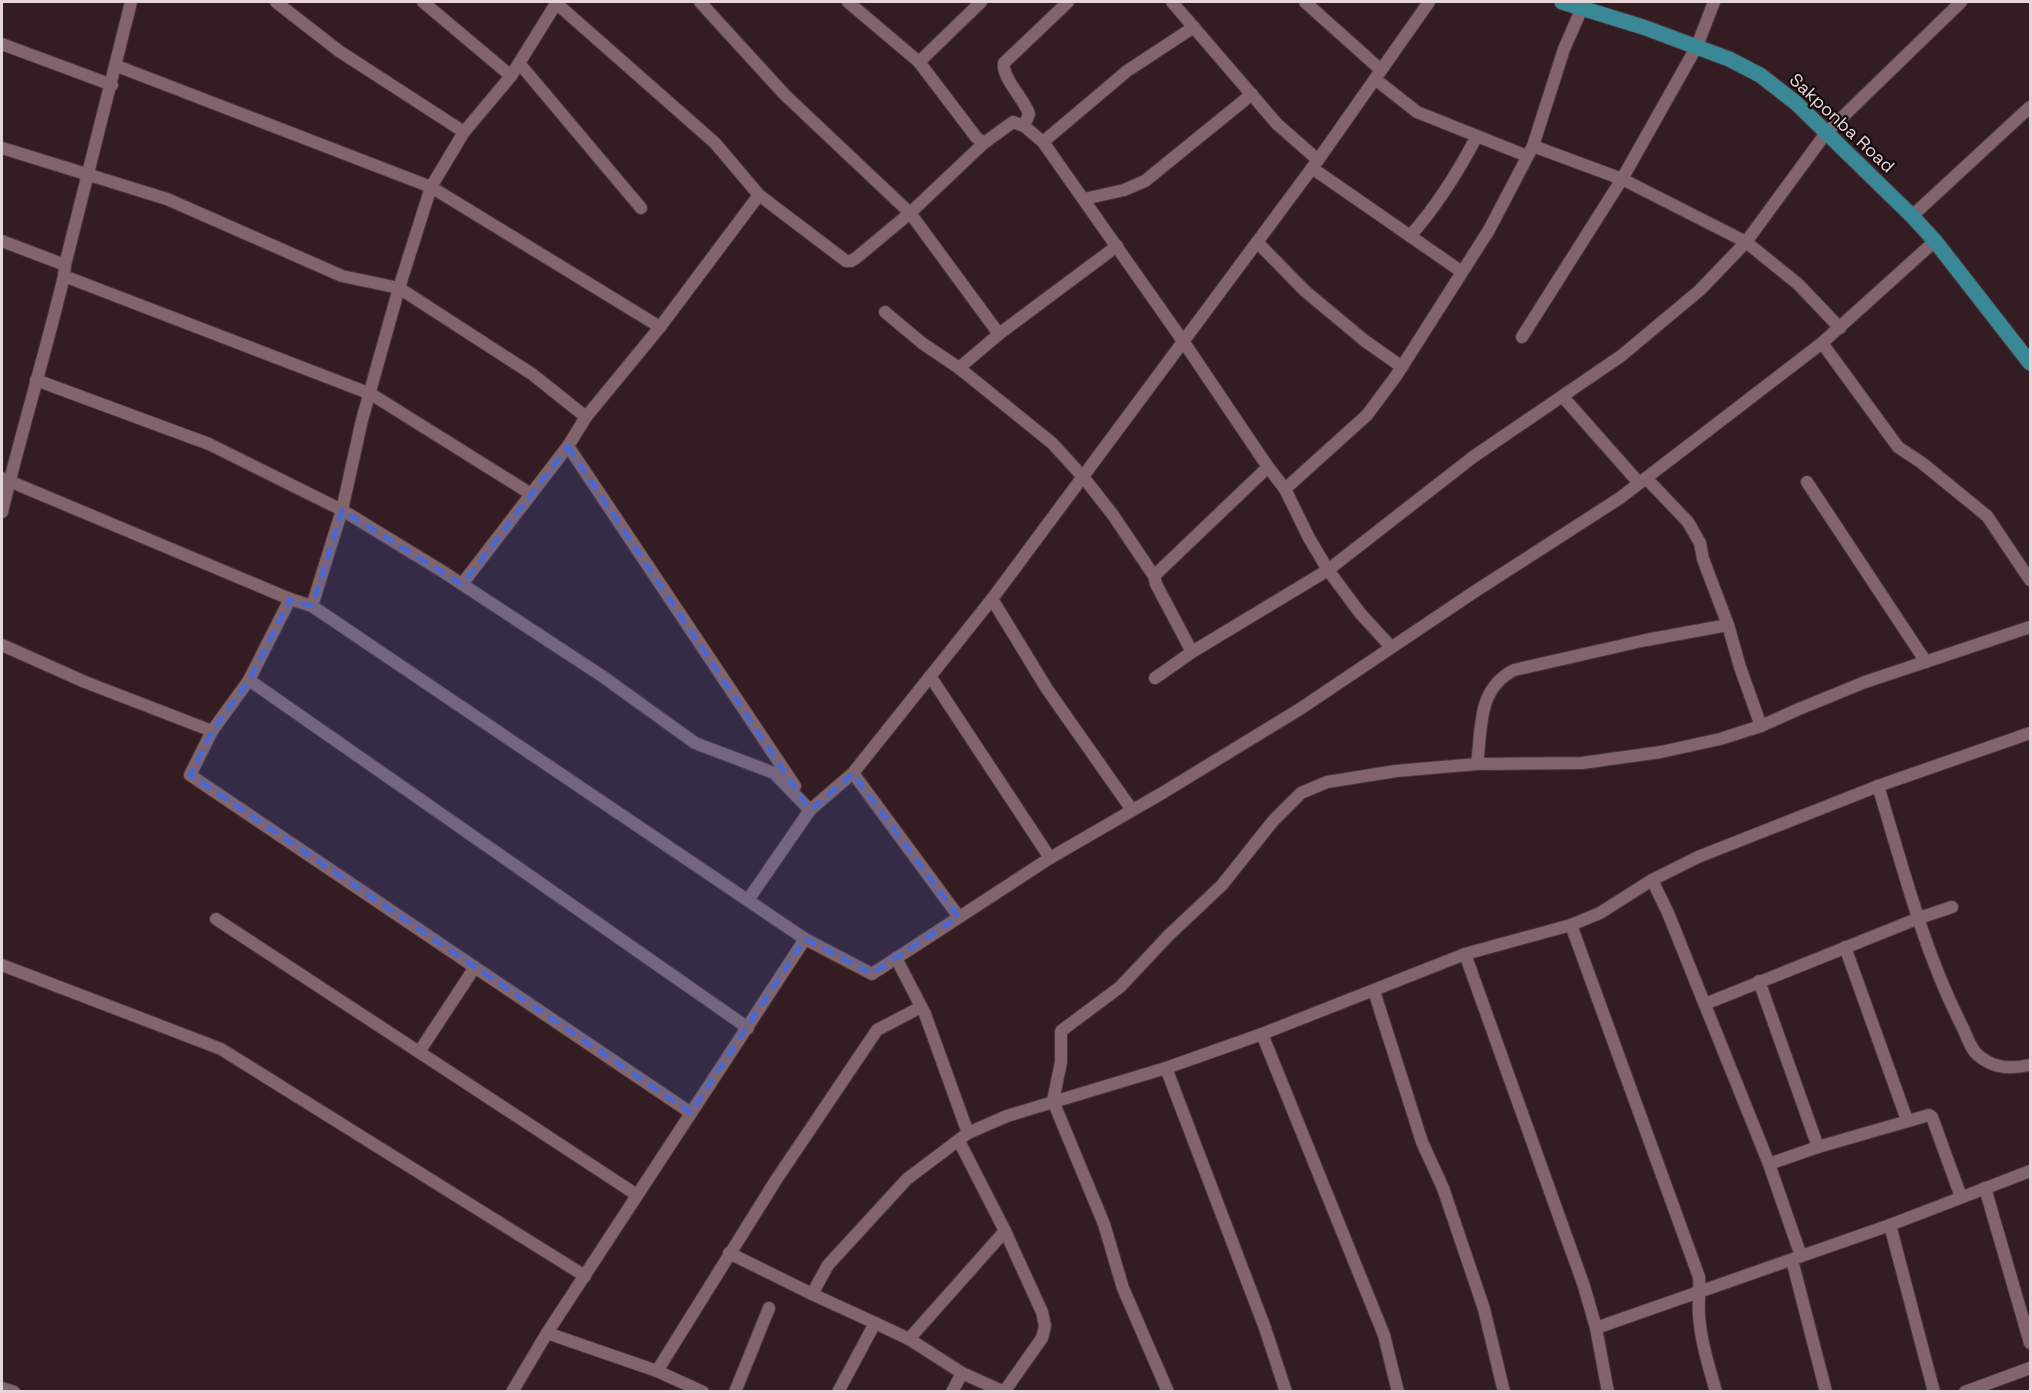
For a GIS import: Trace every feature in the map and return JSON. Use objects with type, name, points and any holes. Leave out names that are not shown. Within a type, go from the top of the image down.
[{"type":"main road","name":"Sakponba Road","points":[[1562,2],[1697,46],[1729,58],[1760,75],[1796,103],[1912,216],[1935,241],[2031,363]]},
{"type":"street","points":[[2,512],[5,479],[46,352],[131,2]]},
{"type":"street","points":[[276,2],[339,51],[464,132]]},
{"type":"street","points":[[423,2],[511,75]]},
{"type":"street","points":[[312,606],[342,510],[357,438],[430,188],[464,132],[511,75],[556,2],[715,144],[759,195],[846,261],[856,258],[910,213],[984,143],[1013,122],[1024,126],[1043,142],[1183,341],[1268,467],[1286,489],[1309,538],[1328,570],[1360,613],[1392,647]]},
{"type":"street","points":[[700,2],[785,95],[910,213],[999,334]]},
{"type":"street","points":[[848,2],[919,62],[976,137],[984,143]]},
{"type":"street","points":[[919,62],[981,2]]},
{"type":"street","points":[[1024,126],[1029,114],[1026,104],[1005,74],[1004,63],[1068,2]]},
{"type":"street","points":[[1172,2],[1277,124],[1315,164],[1462,272]]},
{"type":"street","points":[[1305,2],[1418,112],[1477,136],[1622,179],[1746,242],[1798,284],[1840,328]]},
{"type":"street","points":[[748,900],[810,810],[853,773],[992,599],[1084,478],[1315,164],[1429,2]]},
{"type":"street","points":[[1522,337],[1622,179],[1697,46],[1714,2]]},
{"type":"street","points":[[1155,678],[1192,652],[1328,570],[1473,457],[1620,356],[1700,290],[1746,242],[1826,132],[1960,2]]},
{"type":"street","points":[[1286,489],[1367,415],[1402,367],[1489,230],[1530,151],[1564,49],[1582,8]]},
{"type":"street","points":[[1043,142],[1127,71],[1194,27]]},
{"type":"street","points":[[2,44],[112,85]]},
{"type":"street","points":[[519,63],[641,208]]},
{"type":"street","points":[[117,66],[430,188],[660,327]]},
{"type":"street","points":[[1084,199],[1124,190],[1145,181],[1252,94]]},
{"type":"street","points":[[1912,216],[2031,107]]},
{"type":"street","points":[[1410,236],[1430,215],[1455,177],[1477,136]]},
{"type":"street","points":[[2,148],[167,199],[342,276],[399,288],[532,374],[586,417]]},
{"type":"street","points":[[462,584],[568,446],[586,417],[660,327],[759,195]]},
{"type":"street","points":[[2,241],[65,270],[370,393],[531,494]]},
{"type":"street","points":[[5,479],[290,599],[312,606],[805,939],[872,974],[1050,858],[1300,709],[1474,591],[1620,498],[1822,344],[1935,241]]},
{"type":"street","points":[[1257,242],[1305,291],[1365,341],[1402,367]]},
{"type":"street","points":[[959,368],[999,334],[1117,246]]},
{"type":"street","points":[[885,312],[1052,443],[1084,478],[1113,515],[1154,576],[1192,652]]},
{"type":"street","points":[[1822,344],[1898,447],[1922,463],[1987,516],[2031,580]]},
{"type":"street","points":[[36,380],[209,444],[342,510],[462,584],[602,676],[695,743],[774,773],[810,810]]},
{"type":"street","points":[[1563,397],[1642,481],[1688,522],[1700,543],[1761,726]]},
{"type":"street","points":[[568,446],[810,810]]},
{"type":"street","points":[[1154,576],[1268,467]]},
{"type":"street","points":[[1807,482],[1926,662]]},
{"type":"street","points":[[290,599],[249,680],[212,730],[190,774],[691,1113]]},
{"type":"street","points":[[992,599],[1047,689],[1132,810]]},
{"type":"street","points":[[1477,764],[1485,699],[1498,680],[1506,674],[1514,670],[1635,643],[1728,625]]},
{"type":"street","points":[[1168,1392],[1123,1288],[1104,1224],[1053,1101],[1061,1062],[1061,1031],[1120,987],[1169,935],[1222,885],[1273,821],[1301,793],[1327,782],[1395,771],[1477,764],[1594,761],[1720,739],[1761,726],[1843,691],[2031,627]]},
{"type":"street","points":[[2,645],[84,682],[212,730]]},
{"type":"street","points":[[930,676],[1050,858]]},
{"type":"street","points":[[249,680],[748,1028]]},
{"type":"street","points":[[812,1294],[828,1265],[907,1179],[963,1137],[1007,1116],[1166,1068],[1262,1034],[1465,954],[1571,925],[1600,913],[1653,880],[1698,857],[1878,786],[2031,733]]},
{"type":"street","points":[[853,773],[959,917]]},
{"type":"street","points":[[1878,786],[1919,918],[1956,1016],[1976,1054],[1997,1067],[2014,1068],[2031,1065]]},
{"type":"street","points":[[1653,880],[1769,1164],[1797,1258],[1826,1392]]},
{"type":"street","points":[[1705,1004],[1845,947],[1952,907]]},
{"type":"street","points":[[216,919],[637,1195]]},
{"type":"street","points":[[1571,925],[1699,1277],[1701,1291],[1699,1315],[1702,1340],[1716,1392]]},
{"type":"street","points":[[512,1392],[547,1334],[805,939]]},
{"type":"street","points":[[1845,947],[1907,1120]]},
{"type":"street","points":[[1465,954],[1584,1286],[1596,1328],[1608,1392]]},
{"type":"street","points":[[729,1253],[909,1339],[962,1373],[1004,1392],[1042,1338],[1045,1326],[1042,1311],[963,1137],[921,1007],[896,958]]},
{"type":"street","points":[[2,965],[221,1049],[585,1276]]},
{"type":"street","points":[[419,1052],[476,967]]},
{"type":"street","points":[[1759,981],[1818,1147]]},
{"type":"street","points":[[1374,991],[1422,1142],[1443,1188],[1484,1309],[1504,1392]]},
{"type":"street","points":[[657,1371],[729,1253],[877,1030],[921,1007]]},
{"type":"street","points":[[1262,1034],[1384,1335],[1398,1392]]},
{"type":"street","points":[[1166,1068],[1265,1328],[1286,1392]]},
{"type":"street","points":[[1769,1164],[1925,1115],[1932,1117],[1961,1197]]},
{"type":"street","points":[[1596,1328],[1890,1225],[2031,1171]]},
{"type":"street","points":[[1985,1188],[2031,1343]]},
{"type":"street","points":[[1890,1225],[1934,1392]]},
{"type":"street","points":[[909,1339],[1005,1231]]},
{"type":"street","points":[[735,1392],[769,1308]]},
{"type":"street","points":[[838,1392],[875,1323]]},
{"type":"street","points":[[547,1334],[657,1371],[703,1392]]},
{"type":"street","points":[[1965,1392],[2031,1368]]},
{"type":"street","points":[[952,1392],[962,1373]]},
{"type":"street","points":[[2,1388],[12,1391]]},
{"type":"highlighted area","points":[[568,446],[810,810],[853,773],[959,917],[872,974],[805,939],[691,1113],[190,775],[212,731],[249,680],[290,599],[312,606],[342,510],[462,584]]}]
